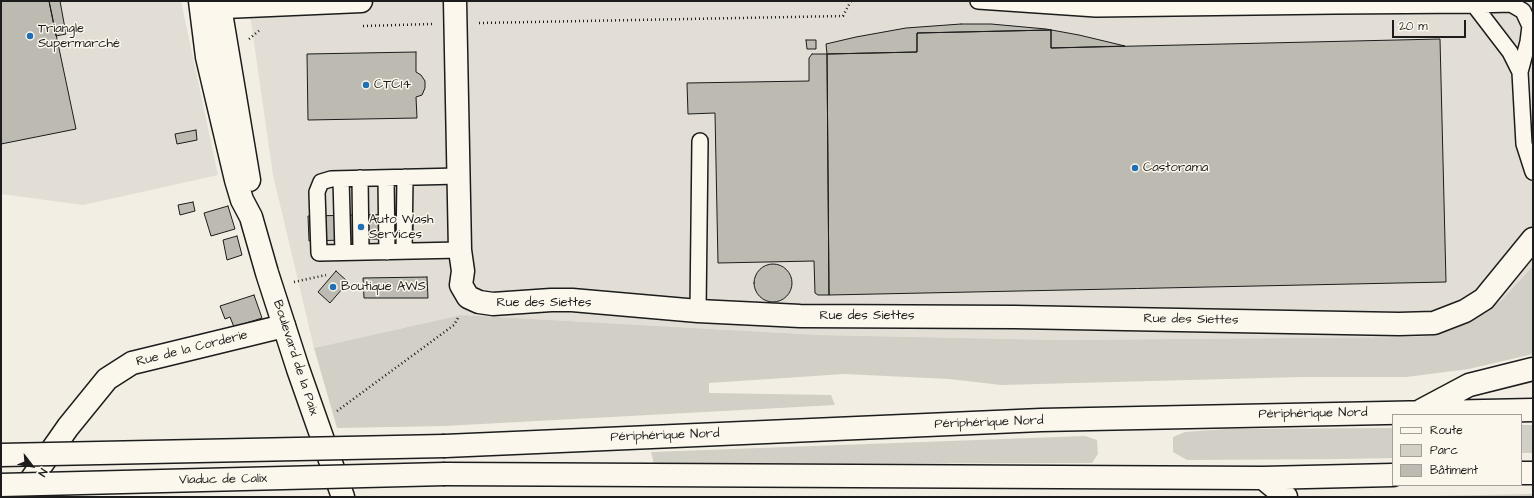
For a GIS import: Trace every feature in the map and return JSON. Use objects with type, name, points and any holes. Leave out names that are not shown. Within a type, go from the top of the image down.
[{"type":"main road","points":[[210,4],[361,1]]},
{"type":"main road","points":[[455,1],[460,250],[463,270],[461,285],[468,297]]},
{"type":"main road","name":"Boulevard de la Paix","points":[[210,4],[252,199],[251,217],[284,326],[317,425],[344,497]]},
{"type":"main road","name":"Rue des Siettes","points":[[468,297],[479,302],[493,304],[572,300],[698,311],[800,316],[1015,316],[1399,324],[1434,322],[1465,311],[1484,299],[1533,239]]},
{"type":"main road","name":"Rue de la Corderie","points":[[19,497],[68,427],[107,378],[132,363],[284,326]]},
{"type":"main road","points":[[1418,412],[1469,385],[1533,369]]},
{"type":"main road","name":"Périphérique Nord","points":[[1,455],[445,446],[1041,420],[1533,410]]},
{"type":"main road","points":[[1522,473],[1533,473]]},
{"type":"main road","name":"Viaduc de Calix","points":[[1,485],[445,474],[1263,478]]},
{"type":"main road","points":[[1263,478],[1392,475]]},
{"type":"main road","points":[[1263,478],[1286,497]]},
{"type":"lane","points":[[978,1],[1096,9],[1474,6],[1511,4],[1523,11],[1530,26],[1528,42],[1520,72],[1524,144],[1533,172]]},
{"type":"lane","points":[[1474,6],[1510,52],[1520,72]]},
{"type":"lane","points":[[698,311],[700,141]]},
{"type":"lane","points":[[459,176],[331,179],[321,182],[317,192],[319,253],[460,250]]},
{"type":"lane","points":[[404,251],[405,177]]},
{"type":"lane","points":[[360,178],[361,252]]},
{"type":"lane","points":[[386,178],[387,252]]},
{"type":"lane","points":[[341,179],[343,252]]},
{"type":"path","points":[[455,24],[843,16],[851,1]]},
{"type":"path","points":[[291,283],[326,275],[343,252]]},
{"type":"path","points":[[317,425],[454,325],[468,297]]},
{"type":"shaded area","points":[[1,1],[181,1],[218,175],[83,205],[1,194]]},
{"type":"shaded area","points":[[248,1],[1533,1],[1533,328],[1453,329],[1428,336],[1409,337],[1060,340],[820,335],[461,315],[314,348],[273,175]]},
{"type":"green space","points":[[1533,266],[1533,354],[1469,369],[1406,377],[1302,377],[1001,385],[949,379],[844,374],[709,383],[709,393],[831,395],[835,405],[444,426],[337,428],[314,348],[461,315],[820,335],[1060,340],[1428,336],[1462,325],[1501,301]]},
{"type":"green space","points":[[1522,425],[1533,425],[1533,453],[1522,453]]},
{"type":"green space","points":[[1392,428],[1392,458],[1187,460],[1173,452],[1173,437],[1185,432],[1226,429]]},
{"type":"green space","points":[[1085,436],[1097,440],[1098,454],[1092,463],[654,464],[651,452]]},
{"type":"green space","points":[[1533,494],[1533,497],[1432,497],[1432,496]]},
{"type":"building","points":[[1,1],[49,1],[76,129],[1,144]]},
{"type":"building","points":[[49,1],[60,1],[66,34],[56,36]]},
{"type":"building","points":[[961,24],[991,24],[1046,29],[1079,35],[1125,46],[1051,48],[1051,30],[917,33],[917,52],[827,54],[826,44],[856,37],[906,28]]},
{"type":"building","name":"Castorama","points":[[1051,30],[1051,48],[1440,39],[1446,282],[829,295],[827,54],[917,52],[917,33]]},
{"type":"building","points":[[806,40],[816,40],[816,49],[807,49]]},
{"type":"building","name":"CTC14","points":[[416,52],[416,72],[421,75],[425,81],[425,88],[422,95],[416,97],[417,118],[308,120],[307,54]]},
{"type":"building","points":[[812,54],[827,54],[829,295],[818,295],[815,293],[814,261],[718,263],[715,113],[688,114],[687,83],[809,81],[809,58]]},
{"type":"building","points":[[196,130],[197,140],[177,144],[175,134]]},
{"type":"building","points":[[193,202],[195,211],[180,215],[178,205]]},
{"type":"building","points":[[228,206],[235,229],[211,236],[204,213]]},
{"type":"building","name":"Auto Wash Services","points":[[413,214],[413,238],[309,241],[308,216]]},
{"type":"building","points":[[237,236],[242,255],[227,260],[223,240]]},
{"type":"building","points":[[773,264],[786,270],[792,283],[786,296],[773,302],[760,296],[754,283],[760,270]]},
{"type":"building","name":"Boutique AWS","points":[[336,271],[348,282],[330,303],[318,292]]},
{"type":"building","points":[[427,277],[428,298],[364,298],[363,278]]},
{"type":"building","points":[[254,295],[262,318],[234,327],[230,317],[225,319],[220,306]]},
{"type":"place","name":"Triangle Supermarché","points":[[30,36]]},
{"type":"place","name":"CTC14","points":[[366,85]]},
{"type":"place","name":"Castorama","points":[[1135,168]]},
{"type":"place","name":"Auto Wash Services","points":[[361,227]]},
{"type":"place","name":"Boutique AWS","points":[[333,287]]}]
